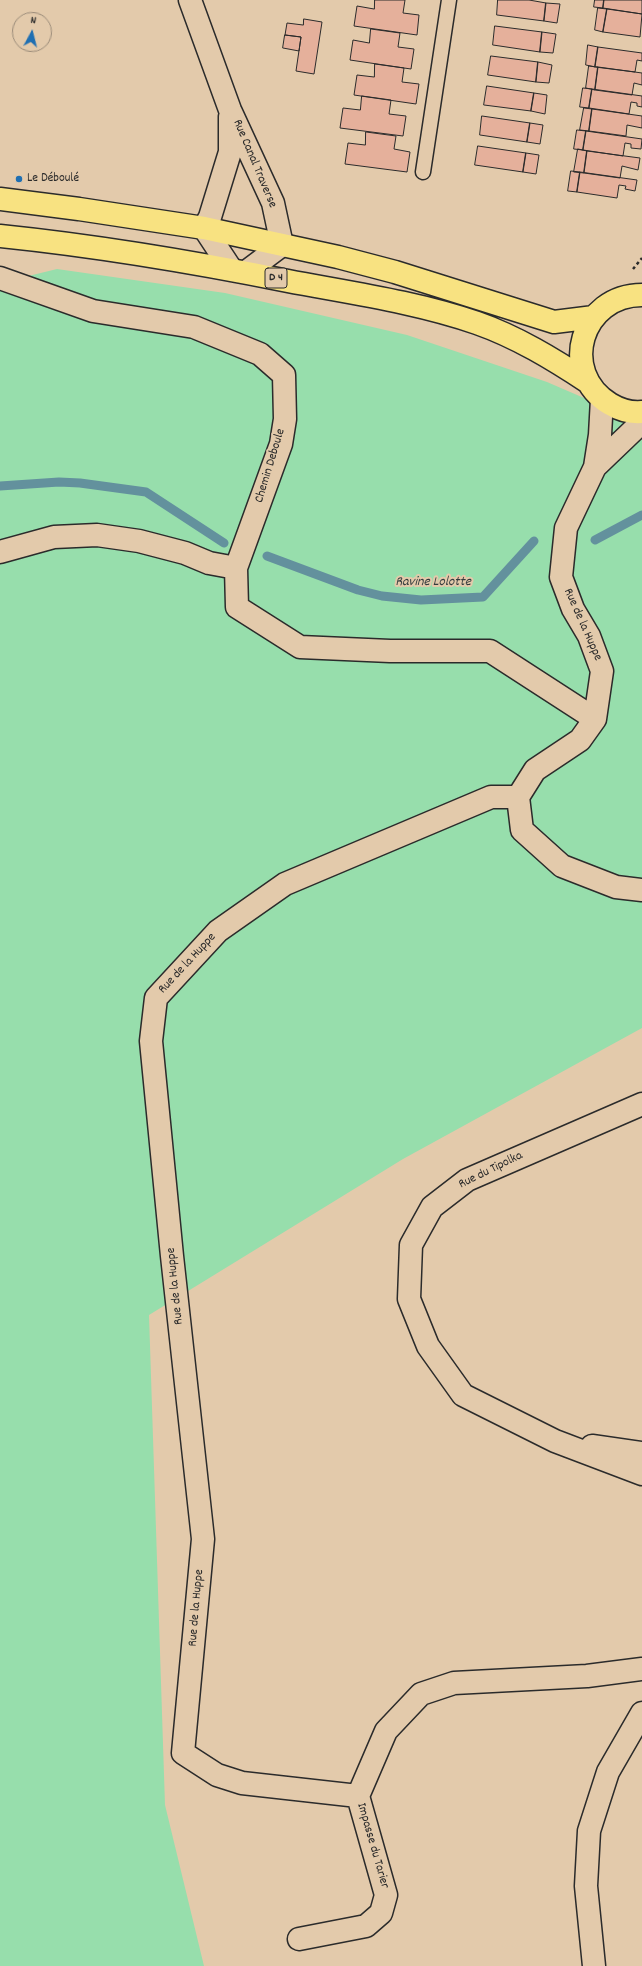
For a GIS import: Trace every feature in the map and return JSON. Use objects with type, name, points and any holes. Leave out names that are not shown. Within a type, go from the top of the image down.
[{"type":"main road","points":[[0,199],[79,208],[204,228],[282,244],[395,272],[554,322],[594,317]]},
{"type":"main road","name":"D 4","points":[[0,236],[45,241],[238,271],[424,308],[478,324],[544,353],[588,382],[602,399],[617,408],[635,413],[642,412]]},
{"type":"main road","name":"D 4","points":[[588,382],[582,366],[581,348],[585,332],[594,317],[605,306],[618,298],[639,291]]},
{"type":"street","name":"Rue Canal Traverse","points":[[190,0],[230,110],[273,203],[282,244]]},
{"type":"street","name":"Rue Canal Traverse","points":[[204,228],[210,217],[230,152],[230,110]]},
{"type":"street","points":[[204,228],[238,271],[282,244]]},
{"type":"street","name":"Chemin Deboule","points":[[0,278],[93,311],[194,328],[260,354],[284,375],[285,419],[281,444],[236,568]]},
{"type":"street","name":"Rue de la Huppe","points":[[358,1796],[242,1783],[217,1775],[183,1752],[203,1539],[172,1256],[151,1041],[156,998],[218,931],[285,884],[491,797],[518,797],[534,770],[580,740],[595,719],[602,671],[589,636],[573,609],[562,577],[566,528],[595,467],[600,435],[602,399]]},
{"type":"street","name":"Rue de la Huppe","points":[[595,467],[642,422]]},
{"type":"street","points":[[0,552],[54,537],[97,535],[139,541],[184,553],[209,563],[236,568],[237,607],[300,647],[390,651],[490,651],[595,719]]},
{"type":"street","points":[[518,797],[522,830],[562,866],[616,887],[642,890]]},
{"type":"street","name":"Rue du Tipolka","points":[[555,1441],[463,1395],[428,1346],[410,1299],[411,1245],[432,1207],[467,1180],[642,1104]]},
{"type":"street","points":[[555,1441],[642,1453]]},
{"type":"street","points":[[555,1441],[642,1474]]},
{"type":"street","name":"Impasse du Tarier","points":[[299,1939],[366,1926],[381,1913],[386,1895],[358,1796],[386,1731],[422,1694],[454,1683],[587,1676],[642,1668]]},
{"type":"street","points":[[594,1966],[586,1886],[589,1831],[608,1772],[642,1713]]},
{"type":"lane","points":[[422,172],[449,0]]},
{"type":"green space","points":[[57,269],[225,293],[407,335],[547,382],[642,423],[642,1028],[403,1159],[149,1315],[165,1805],[204,1966],[0,1966],[0,283]]},
{"type":"building","points":[[375,0],[405,0],[403,13],[419,15],[417,35],[354,26],[357,6],[374,9]]},
{"type":"building","points":[[498,0],[529,0],[546,3],[544,21],[497,15]]},
{"type":"building","points":[[595,0],[604,0],[603,8],[594,7]]},
{"type":"building","points":[[604,0],[642,0],[642,14],[603,8]]},
{"type":"building","points":[[546,3],[560,4],[557,23],[544,21]]},
{"type":"building","points":[[598,8],[607,9],[603,32],[595,30]]},
{"type":"building","points":[[607,9],[642,14],[640,37],[603,32]]},
{"type":"building","points":[[304,19],[322,22],[314,74],[296,71],[301,37],[285,35],[287,23],[303,25]]},
{"type":"building","points":[[495,26],[542,32],[540,52],[493,45]]},
{"type":"building","points":[[371,29],[400,33],[398,47],[414,49],[411,69],[350,60],[353,40],[369,43]]},
{"type":"building","points":[[542,32],[556,34],[553,53],[540,52]]},
{"type":"building","points":[[285,35],[301,37],[299,51],[283,48]]},
{"type":"building","points":[[588,45],[598,47],[595,67],[586,65]]},
{"type":"building","points":[[598,47],[642,53],[642,61],[637,60],[635,72],[595,67]]},
{"type":"building","points":[[491,56],[538,62],[536,82],[488,75]]},
{"type":"building","points":[[538,62],[552,65],[549,83],[536,82]]},
{"type":"building","points":[[375,64],[404,68],[402,82],[419,84],[416,104],[354,95],[357,75],[374,77]]},
{"type":"building","points":[[589,66],[598,67],[595,90],[586,88]]},
{"type":"building","points":[[598,67],[642,73],[642,85],[634,83],[632,95],[595,90]]},
{"type":"building","points":[[487,86],[534,93],[531,111],[484,105]]},
{"type":"building","points":[[583,88],[592,89],[589,108],[580,107]]},
{"type":"building","points":[[592,89],[642,96],[642,107],[637,106],[637,103],[631,102],[629,114],[589,108]]},
{"type":"building","points":[[534,93],[547,95],[545,114],[531,111]]},
{"type":"building","points":[[362,96],[391,100],[389,114],[406,116],[403,136],[340,128],[343,108],[360,110]]},
{"type":"building","points":[[584,108],[592,109],[589,131],[580,130]]},
{"type":"building","points":[[592,109],[642,116],[642,128],[627,125],[626,136],[589,131]]},
{"type":"building","points":[[482,116],[530,123],[527,142],[480,135]]},
{"type":"building","points":[[530,123],[543,125],[540,144],[527,142]]},
{"type":"building","points":[[577,130],[586,131],[583,150],[574,149]]},
{"type":"building","points":[[586,131],[642,139],[641,149],[631,148],[631,144],[625,143],[623,156],[583,150]]},
{"type":"building","points":[[366,132],[396,136],[394,149],[410,152],[407,172],[345,164],[348,143],[365,145]]},
{"type":"building","points":[[478,146],[526,153],[523,172],[475,165]]},
{"type":"building","points":[[578,149],[587,151],[584,173],[574,172]]},
{"type":"building","points":[[587,151],[640,158],[638,170],[622,166],[620,178],[584,173]]},
{"type":"building","points":[[526,153],[539,155],[536,174],[523,172]]},
{"type":"building","points":[[571,171],[580,172],[577,192],[568,191]]},
{"type":"building","points":[[580,172],[637,180],[635,191],[625,189],[626,186],[619,185],[617,198],[577,192]]},
{"type":"waterway","name":"Ravine Lolotte","points":[[0,486],[59,482],[80,483],[146,492],[224,543]]},
{"type":"waterway","name":"Ravine Lolotte","points":[[595,540],[642,515]]},
{"type":"waterway","name":"Ravine Lolotte","points":[[267,556],[358,590],[382,596],[421,600],[483,597],[534,541]]},
{"type":"place","name":"Le Déboulé","points":[[19,179]]}]
